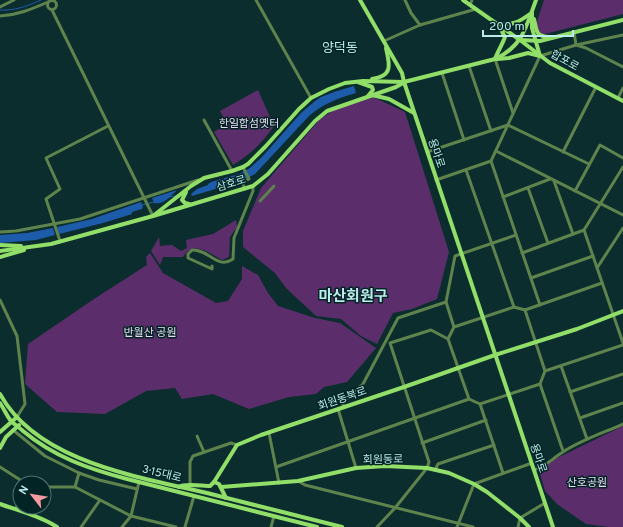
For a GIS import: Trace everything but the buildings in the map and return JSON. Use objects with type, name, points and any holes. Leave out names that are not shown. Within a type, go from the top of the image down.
[{"type":"main road","name":"용마로","points":[[360,0],[402,73],[436,180],[553,527]]},
{"type":"main road","name":"합포로","points":[[463,0],[550,63],[623,101]]},
{"type":"main road","points":[[536,0],[520,40],[540,41],[623,20]]},
{"type":"main road","points":[[498,24],[507,25],[517,23],[532,12]]},
{"type":"main road","points":[[532,12],[537,32],[540,35],[548,37],[558,36]]},
{"type":"main road","points":[[532,12],[532,28],[540,56]]},
{"type":"main road","points":[[498,24],[505,37],[495,59],[509,58],[528,53],[540,56]]},
{"type":"main road","name":"삼호로","points":[[153,216],[191,186],[204,178],[244,168],[254,159],[288,120],[311,98],[329,89],[355,81],[404,82],[442,73],[495,59],[511,50],[520,40]]},
{"type":"main road","points":[[363,81],[380,78],[386,74],[389,63],[385,43]]},
{"type":"main road","points":[[355,81],[372,87],[372,92],[366,97]]},
{"type":"main road","name":"삼호로","points":[[0,257],[153,216],[253,186],[268,174],[314,120],[327,111],[396,87],[404,82]]},
{"type":"main road","points":[[372,95],[389,99],[414,113]]},
{"type":"main road","points":[[191,186],[184,194],[182,200],[188,204],[194,203]]},
{"type":"main road","name":"삼호로","points":[[0,245],[34,247]]},
{"type":"main road","name":"삼호로","points":[[0,251],[34,247]]},
{"type":"main road","name":"회원동북로","points":[[237,445],[495,355],[577,329],[623,311]]},
{"type":"main road","name":"3·15대로","points":[[0,394],[22,422],[47,442],[79,458],[128,474],[342,527]]},
{"type":"main road","name":"3·15대로","points":[[0,403],[11,421],[44,448],[77,464],[100,472],[317,527]]},
{"type":"main road","points":[[0,432],[17,417]]},
{"type":"main road","points":[[0,448],[6,437],[22,422]]},
{"type":"main road","points":[[179,487],[183,484],[210,486],[237,445]]},
{"type":"main road","name":"회원동로","points":[[221,487],[298,481],[356,468],[386,466],[427,468],[449,474],[474,484],[487,492],[529,527]]},
{"type":"main road","points":[[214,482],[219,484],[226,498]]},
{"type":"main road","points":[[0,504],[12,509]]},
{"type":"main road","points":[[28,515],[57,527]]},
{"type":"street","points":[[0,5],[14,0]]},
{"type":"street","points":[[0,16],[12,15],[27,11],[49,1],[55,2],[60,0]]},
{"type":"street","points":[[256,0],[311,98]]},
{"type":"street","points":[[405,0],[411,13],[420,25]]},
{"type":"street","points":[[470,5],[472,0]]},
{"type":"street","points":[[49,1],[48,7],[52,10],[153,216]]},
{"type":"street","points":[[52,10],[56,8],[55,2]]},
{"type":"street","points":[[385,43],[420,25],[476,9]]},
{"type":"street","points":[[574,32],[576,45]]},
{"type":"street","points":[[436,180],[491,161],[540,56],[576,45],[623,35]]},
{"type":"street","points":[[576,45],[586,48],[623,67]]},
{"type":"street","points":[[495,59],[513,112]]},
{"type":"street","points":[[469,66],[491,131]]},
{"type":"street","points":[[442,73],[464,140]]},
{"type":"street","points":[[563,152],[596,87]]},
{"type":"street","points":[[618,98],[623,88]]},
{"type":"street","points":[[204,120],[232,171]]},
{"type":"street","points":[[427,152],[508,125],[589,164]]},
{"type":"street","points":[[60,241],[46,199],[60,189],[46,158],[108,126]]},
{"type":"street","points":[[575,191],[600,145],[623,158]]},
{"type":"street","points":[[496,151],[623,215]]},
{"type":"street","points":[[491,161],[540,305]]},
{"type":"street","points":[[522,253],[584,230],[623,167]]},
{"type":"street","points":[[244,168],[249,179],[242,182],[245,189]]},
{"type":"street","points":[[466,170],[514,307]]},
{"type":"street","points":[[0,232],[16,232],[55,226],[204,178]]},
{"type":"street","points":[[503,197],[550,179]]},
{"type":"street","points":[[554,181],[573,234]]},
{"type":"street","points":[[212,266],[212,269],[188,258],[188,254],[192,250],[199,250],[221,263],[228,262],[232,259],[234,238],[253,191],[253,186]]},
{"type":"street","points":[[260,201],[274,186]]},
{"type":"street","points":[[528,188],[548,243]]},
{"type":"street","points":[[597,268],[623,228]]},
{"type":"street","points":[[545,371],[623,344],[584,230]]},
{"type":"street","points":[[454,327],[446,302],[455,256],[516,235]]},
{"type":"street","points":[[531,278],[593,256]]},
{"type":"street","points":[[448,339],[454,327],[514,307],[525,310],[602,283]]},
{"type":"street","points":[[0,300],[17,336],[25,404],[17,417]]},
{"type":"street","points":[[343,407],[343,400],[348,398],[363,384],[398,318],[446,302]]},
{"type":"street","points":[[525,310],[545,371],[540,384],[563,451]]},
{"type":"street","points":[[385,343],[390,343],[431,330],[448,339],[469,399]]},
{"type":"street","points":[[377,527],[395,508],[427,468],[429,462],[390,343]]},
{"type":"street","points":[[561,366],[587,439]]},
{"type":"street","points":[[570,392],[623,374]]},
{"type":"street","points":[[276,467],[469,399],[480,404],[540,384]]},
{"type":"street","points":[[580,418],[623,403]]},
{"type":"street","points":[[480,404],[503,473]]},
{"type":"street","points":[[338,409],[356,468]]},
{"type":"street","points":[[422,443],[486,420]]},
{"type":"street","points":[[534,470],[541,468],[563,451],[623,424]]},
{"type":"street","points":[[13,430],[45,456],[79,473],[106,482],[137,489]]},
{"type":"street","points":[[269,433],[279,483]]},
{"type":"street","points":[[197,436],[204,452]]},
{"type":"street","points":[[190,485],[191,458],[231,443],[237,445]]},
{"type":"street","points":[[435,470],[438,464],[494,445]]},
{"type":"street","points":[[458,525],[474,484],[532,463]]},
{"type":"street","points":[[0,467],[12,475]]},
{"type":"street","points":[[75,487],[79,473]]},
{"type":"street","points":[[298,481],[305,485],[458,525],[473,527]]},
{"type":"street","points":[[122,527],[131,516],[139,482]]},
{"type":"street","points":[[52,487],[75,487],[131,516],[176,527]]},
{"type":"street","points":[[185,527],[194,496]]},
{"type":"street","points":[[81,527],[100,500]]},
{"type":"street","points":[[518,527],[520,518],[545,503]]},
{"type":"street","points":[[271,527],[274,516]]},
{"type":"green space","points":[[544,0],[623,0],[623,14],[541,35],[536,25]]},
{"type":"green space","name":"한일합섬옛터","points":[[258,90],[274,126],[256,148],[233,165],[214,132],[227,124],[220,111]]},
{"type":"green space","points":[[373,97],[405,112],[449,252],[437,299],[412,309],[393,313],[377,344],[361,336],[341,319],[316,316],[286,288],[275,273],[243,247],[243,231],[261,188],[320,119],[334,110]]},
{"type":"green space","points":[[236,220],[237,227],[230,237],[229,257],[222,260],[207,251],[191,249],[183,257],[163,257],[160,265],[151,251],[159,237],[160,246],[172,245],[181,251],[187,248],[186,240],[213,234]]},
{"type":"green space","name":"반월산 공원","points":[[150,253],[163,273],[216,303],[228,301],[242,279],[242,266],[258,275],[268,293],[278,306],[315,318],[340,323],[376,348],[347,382],[324,387],[316,394],[289,397],[249,409],[213,394],[182,399],[175,388],[146,391],[105,414],[57,412],[25,384],[28,344],[147,265],[146,257]]},
{"type":"green space","name":"산호공원","points":[[623,426],[623,527],[586,524],[557,504],[545,491],[540,474],[544,467],[553,460]]},
{"type":"water","points":[[354,86],[356,93],[331,102],[309,116],[255,174],[242,181],[192,196],[191,194],[197,189],[208,185],[211,182],[239,174],[250,168],[262,157],[301,113],[321,97]]},
{"type":"water","points":[[177,190],[161,203],[154,203],[152,198]]},
{"type":"water","points":[[141,202],[143,207],[142,209],[132,212],[132,214],[59,234],[57,227],[92,219]]},
{"type":"water","points":[[53,228],[55,235],[36,240],[0,243],[0,235],[27,233]]},
{"type":"waterway","points":[[0,10],[21,8],[41,0]]},
{"type":"waterway","points":[[169,197],[176,196]]},
{"type":"waterway","points":[[142,205],[154,202]]},
{"type":"district","name":"양덕동","points":[[340,47]]},
{"type":"district","name":"마산회원구","points":[[353,296]]}]
